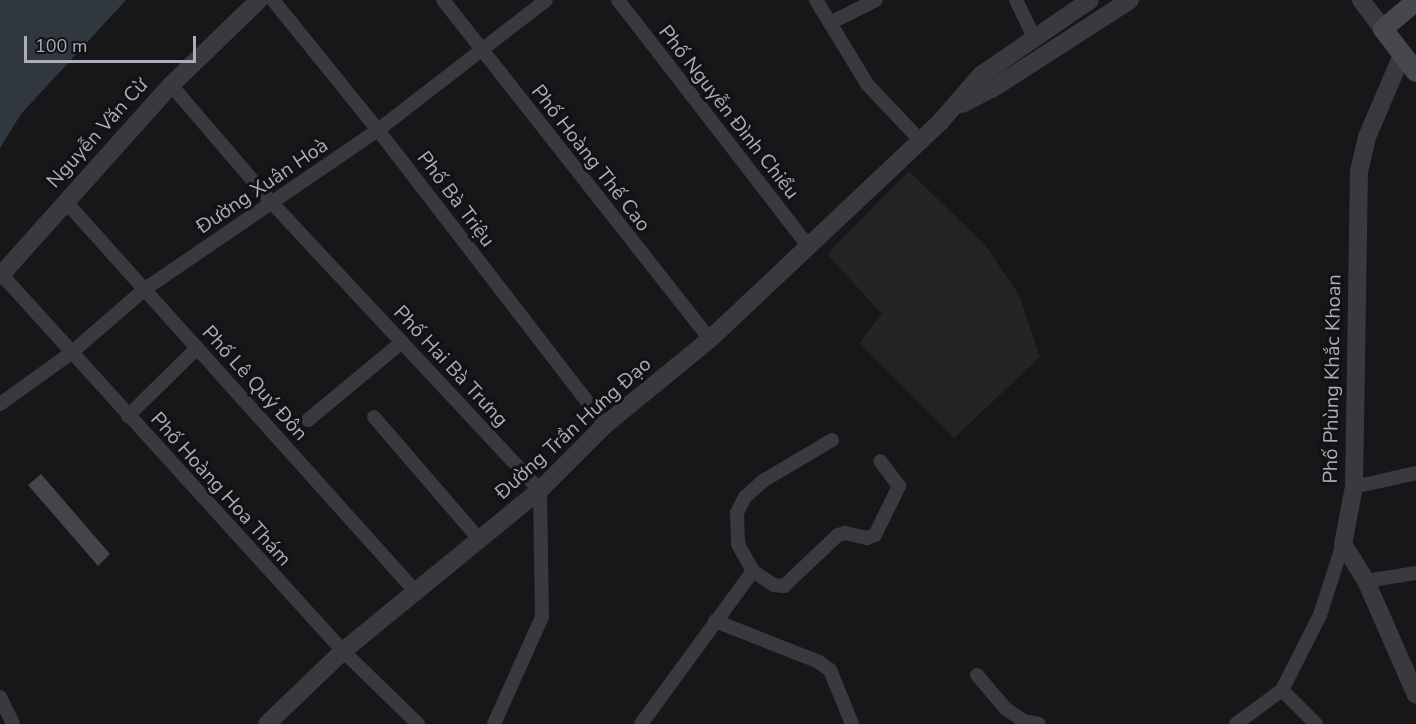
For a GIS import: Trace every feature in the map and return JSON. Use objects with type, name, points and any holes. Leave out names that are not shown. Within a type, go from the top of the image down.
[{"type":"main road","points":[[1416,1],[1383,29],[1416,72]]},
{"type":"street","name":"Nguyễn Văn Cừ","points":[[1,275],[171,85],[259,0]]},
{"type":"street","name":"Phố Bà Triệu","points":[[273,0],[378,130],[605,425]]},
{"type":"street","name":"Phố Hoàng Thế Cao","points":[[443,0],[710,339]]},
{"type":"street","name":"Đường Xuân Hoà","points":[[0,404],[70,353],[145,290],[378,130],[546,0]]},
{"type":"street","name":"Phố Nguyễn Đình Chiểu","points":[[618,0],[810,247]]},
{"type":"street","points":[[816,0],[867,84],[920,140]]},
{"type":"street","points":[[831,23],[876,0]]},
{"type":"street","points":[[1016,0],[1034,37]]},
{"type":"street","name":"Đường Trần Hưng Đạo","points":[[267,724],[343,651],[540,490],[605,425],[710,339],[810,247],[955,107],[981,75],[1090,0]]},
{"type":"street","name":"Đường Trần Hưng Đạo","points":[[955,107],[992,89],[1130,0]]},
{"type":"street","points":[[1361,0],[1383,29]]},
{"type":"street","name":"Phố Phùng Khắc Khoan","points":[[1343,544],[1354,487],[1357,188],[1366,137],[1402,55]]},
{"type":"street","name":"Phố Hai Bà Trưng","points":[[171,85],[273,202],[540,490]]},
{"type":"street","name":"Phố Lê Quý Đôn","points":[[66,202],[415,591]]},
{"type":"street","name":"Phố Hoàng Hoa Thám","points":[[1,275],[343,651],[418,724]]},
{"type":"street","points":[[308,420],[402,342]]},
{"type":"street","points":[[128,416],[197,348]]},
{"type":"street","points":[[374,417],[479,539]]},
{"type":"street","points":[[832,440],[763,482],[745,497],[735,528],[738,544],[753,571],[774,585],[784,586],[838,536],[845,533],[867,538],[875,535],[899,486],[880,461]]},
{"type":"street","points":[[1354,487],[1416,473]]},
{"type":"street","points":[[494,724],[542,617],[540,490]]},
{"type":"street","points":[[1343,544],[1366,581],[1413,685]]},
{"type":"street","points":[[1236,724],[1282,690],[1320,615],[1343,544]]},
{"type":"street","points":[[641,724],[753,571]]},
{"type":"street","points":[[1366,581],[1416,573]]},
{"type":"street","points":[[715,621],[819,662],[830,670],[852,724]]},
{"type":"street","points":[[977,675],[1006,709],[1024,721],[1039,724]]},
{"type":"street","points":[[1282,690],[1316,724]]},
{"type":"street","points":[[0,697],[13,724]]},
{"type":"shaded area","points":[[0,0],[126,0],[21,114],[0,148]]},
{"type":"shaded area","points":[[909,171],[985,245],[1019,295],[1040,357],[954,438],[859,343],[882,314],[827,254]]},
{"type":"building","points":[[41,474],[110,554],[98,566],[28,485]]}]
